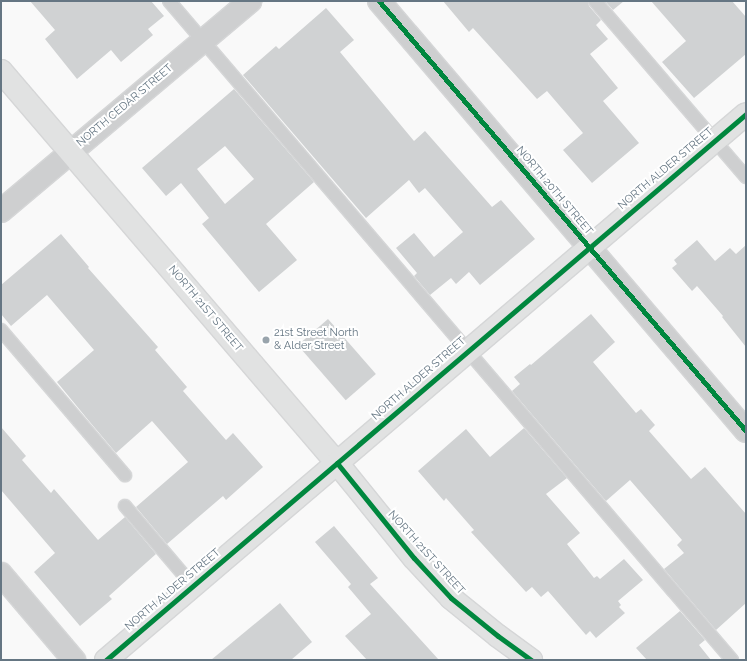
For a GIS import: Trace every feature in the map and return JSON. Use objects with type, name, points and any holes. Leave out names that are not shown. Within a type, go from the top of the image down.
[{"type":"street","name":"NORTH CEDAR STREET","points":[[1,211],[250,1]]},
{"type":"street","name":"NORTH 20TH STREET","points":[[379,1],[746,431]]},
{"type":"street","name":"NORTH 21ST STREET","points":[[1,71],[337,463],[414,558],[451,598],[498,636],[531,660]]},
{"type":"street","name":"NORTH ALDER STREET","points":[[106,660],[746,114]]},
{"type":"street","points":[[1,574],[74,660]]},
{"type":"lane","points":[[170,1],[732,660]]},
{"type":"lane","points":[[595,1],[746,177]]},
{"type":"lane","points":[[1,330],[125,475]]},
{"type":"lane","points":[[125,506],[193,586]]},
{"type":"building","points":[[30,1],[151,1],[164,16],[148,29],[153,35],[121,62],[111,50],[77,79],[45,39],[55,30]]},
{"type":"building","points":[[443,1],[588,1],[589,6],[601,20],[596,25],[608,39],[590,54],[618,88],[603,101],[639,143],[592,183],[563,150],[583,133],[547,91],[537,99],[473,28],[469,32]]},
{"type":"building","points":[[605,1],[624,1],[613,10]]},
{"type":"building","points":[[651,1],[732,1],[746,17],[746,54],[694,98],[662,62],[686,41]]},
{"type":"building","points":[[326,8],[354,40],[340,52],[414,141],[425,131],[492,207],[501,200],[535,239],[480,285],[469,272],[456,284],[451,278],[430,295],[414,276],[417,273],[396,248],[414,233],[434,257],[463,232],[425,188],[419,193],[409,180],[366,218],[243,75],[276,46],[279,49]]},
{"type":"building","points":[[234,89],[314,182],[266,224],[297,260],[259,292],[202,224],[209,218],[181,183],[166,196],[142,168]],"holes":[[[225,146],[254,179],[225,204],[197,169]]]},
{"type":"building","points":[[61,234],[89,267],[88,268],[158,347],[155,350],[187,387],[183,391],[226,440],[233,433],[263,467],[226,500],[223,496],[167,544],[136,507],[188,462],[152,421],[116,453],[57,382],[94,350],[47,295],[11,326],[1,314],[1,285]]},
{"type":"building","points":[[697,240],[715,261],[730,248],[736,254],[746,245],[746,347],[722,317],[723,316],[697,286],[692,291],[672,268],[677,264],[674,260]]},
{"type":"building","points":[[591,314],[615,342],[593,362],[636,413],[641,409],[655,425],[649,431],[691,479],[705,467],[746,514],[746,603],[716,630],[664,569],[684,553],[677,545],[682,540],[630,480],[606,501],[512,391],[520,384],[514,377],[530,364],[531,365]]},
{"type":"building","points":[[328,319],[376,374],[346,400],[298,345]]},
{"type":"building","points":[[1,427],[26,456],[22,460],[51,493],[54,489],[98,540],[125,517],[156,554],[109,596],[112,599],[80,626],[34,572],[55,553],[1,490]]},
{"type":"building","points":[[524,428],[567,478],[546,494],[580,533],[567,544],[594,578],[597,576],[600,579],[624,559],[643,580],[618,601],[621,605],[619,607],[625,613],[596,638],[590,631],[586,635],[548,591],[541,597],[532,587],[526,592],[471,532],[474,530],[446,498],[444,501],[418,471],[466,429],[490,457]]},
{"type":"building","points":[[334,526],[378,578],[370,584],[439,660],[367,660],[345,636],[371,614],[348,587],[351,584],[315,542]]},
{"type":"building","points":[[280,603],[312,642],[291,660],[211,660]]},
{"type":"building","points":[[680,611],[705,640],[699,645],[711,660],[647,660],[636,648]]},
{"type":"cycle path","points":[[379,1],[746,431]]},
{"type":"cycle path","points":[[106,660],[746,114]]},
{"type":"cycle path","points":[[337,463],[414,558],[451,598],[498,636],[531,660]]},
{"type":"place","name":"21st Street North & Alder Street","points":[[266,340]]}]
